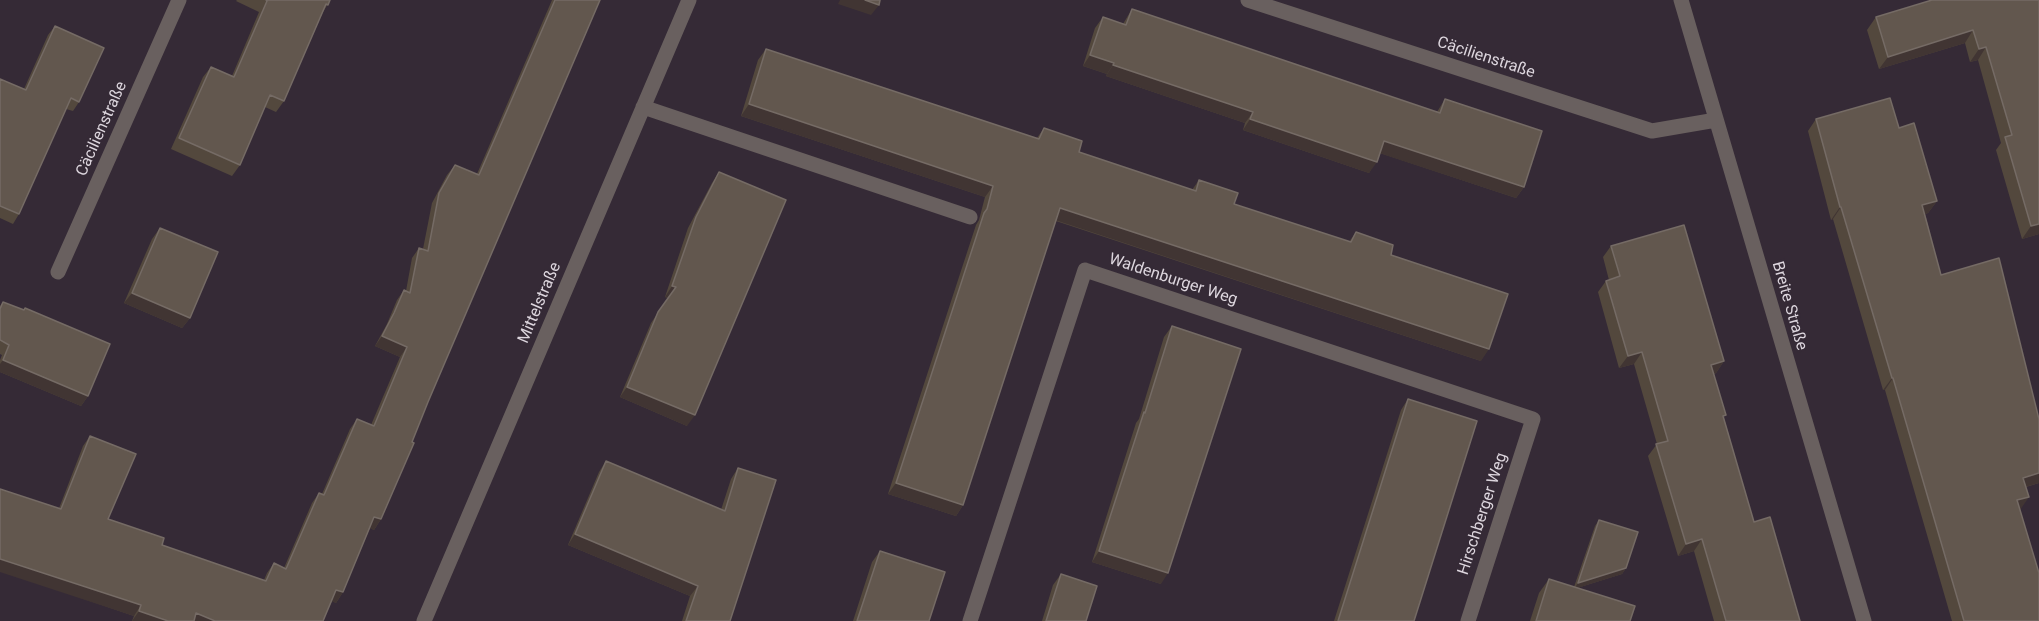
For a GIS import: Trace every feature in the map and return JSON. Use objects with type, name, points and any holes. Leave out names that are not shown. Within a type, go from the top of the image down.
[{"type":"street","name":"Cäcilienstraße","points":[[58,272],[179,0]]},
{"type":"street","name":"Mittelstraße","points":[[424,621],[690,0]]},
{"type":"street","name":"Cäcilienstraße","points":[[1248,0],[1652,130],[1716,120]]},
{"type":"street","name":"Breite Straße","points":[[1681,0],[1864,621]]},
{"type":"street","points":[[643,107],[970,218]]},
{"type":"street","name":"Waldenburger Weg","points":[[970,621],[1085,270],[1533,419]]},
{"type":"street","name":"Hirschberger Weg","points":[[1468,621],[1533,419]]},
{"type":"building","points":[[266,0],[330,0],[328,5],[326,4],[284,101],[270,95],[240,165],[179,138],[211,67],[234,77]]},
{"type":"building","points":[[555,0],[600,0],[428,402],[412,442],[414,443],[381,519],[374,517],[343,592],[336,590],[323,621],[215,621],[196,613],[194,621],[168,621],[139,611],[141,605],[0,559],[0,489],[61,509],[90,436],[136,454],[108,519],[164,538],[162,545],[266,581],[274,563],[286,569],[319,493],[324,495],[357,419],[374,426],[407,347],[382,336],[404,290],[410,293],[419,248],[428,251],[439,193],[455,165],[479,175]]},
{"type":"building","points":[[865,0],[880,0],[879,5]]},
{"type":"building","points":[[1932,0],[2039,0],[2039,224],[2031,226],[2005,137],[2012,135],[1986,47],[1979,49],[1973,30],[1888,57],[1876,17]]},
{"type":"building","points":[[1132,9],[1440,113],[1445,99],[1542,131],[1524,187],[1384,141],[1377,162],[1250,119],[1253,112],[1113,65],[1114,63],[1090,55],[1103,17],[1126,25]]},
{"type":"building","points":[[55,26],[104,48],[79,102],[71,98],[19,214],[0,206],[0,79],[26,90]]},
{"type":"building","points":[[766,49],[1039,139],[1044,128],[1082,141],[1079,152],[1196,191],[1199,180],[1238,193],[1234,204],[1351,242],[1356,232],[1393,245],[1391,255],[1508,294],[1489,349],[1060,208],[963,505],[896,483],[993,186],[749,104]]},
{"type":"building","points":[[1890,98],[1899,128],[1914,123],[1937,201],[1922,205],[1941,275],[1999,258],[2039,419],[2039,473],[2023,478],[2029,497],[2017,500],[2039,573],[2039,621],[1964,621],[1840,207],[1816,119]]},
{"type":"building","points":[[719,172],[786,200],[695,415],[627,387],[658,312],[676,287],[672,286],[696,217]]},
{"type":"building","points":[[1684,225],[1724,361],[1711,365],[1726,415],[1723,416],[1754,522],[1770,517],[1800,621],[1726,621],[1702,539],[1686,544],[1656,444],[1668,441],[1642,352],[1628,356],[1606,281],[1620,276],[1611,246]]},
{"type":"building","points":[[160,228],[218,252],[190,318],[132,293]]},
{"type":"building","points":[[3,302],[24,310],[25,308],[110,344],[88,396],[3,360],[9,345],[0,340],[0,309]]},
{"type":"building","points":[[1172,326],[1241,349],[1168,573],[1099,551]]},
{"type":"building","points":[[1408,399],[1477,421],[1414,621],[1338,621]]},
{"type":"building","points":[[606,461],[725,511],[738,468],[776,480],[730,621],[686,621],[698,586],[575,534]]},
{"type":"building","points":[[1599,520],[1638,532],[1626,568],[1578,583]]},
{"type":"building","points":[[880,551],[945,572],[929,621],[857,621]]},
{"type":"building","points":[[1061,574],[1097,586],[1086,621],[1046,621]]},
{"type":"building","points":[[1549,579],[1635,606],[1630,621],[1536,621]]}]
